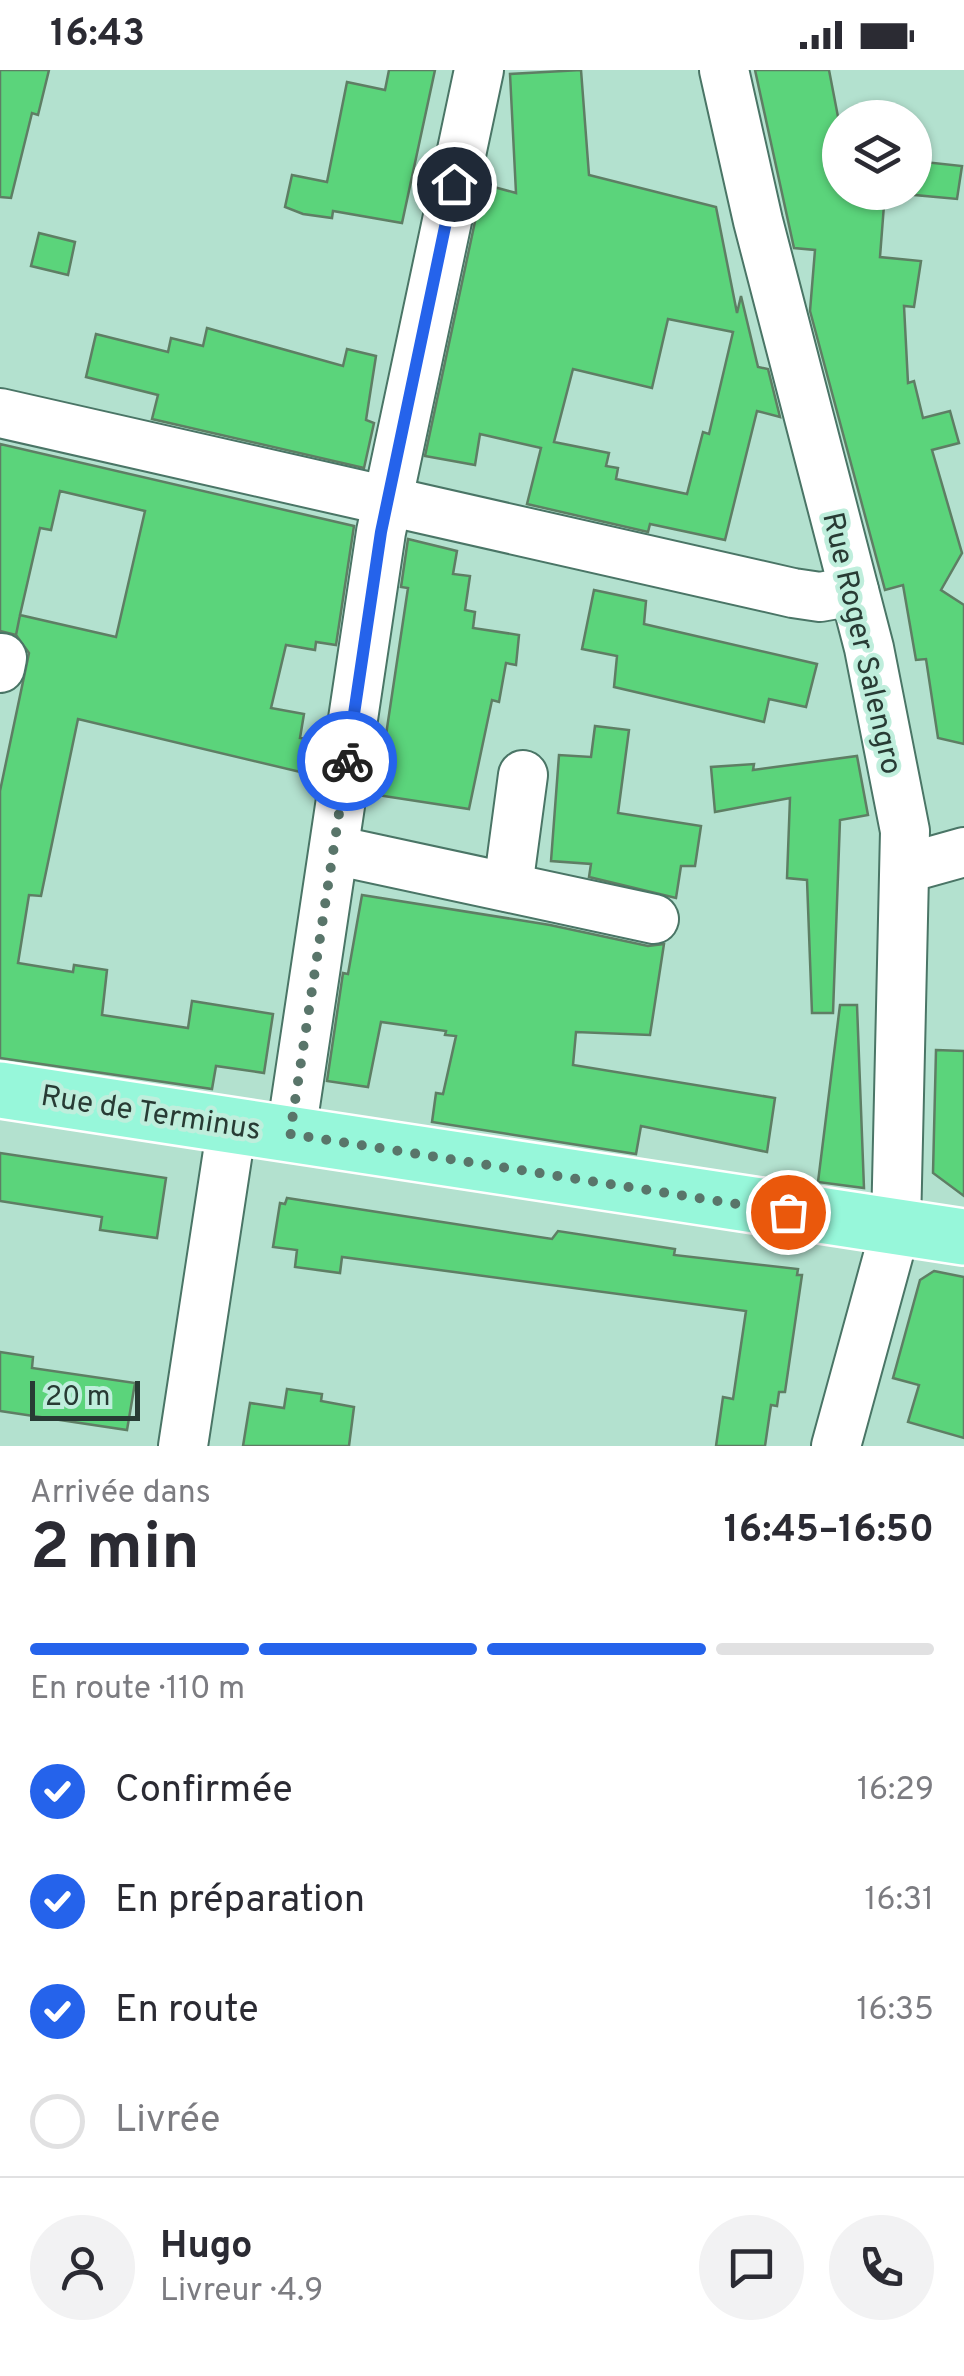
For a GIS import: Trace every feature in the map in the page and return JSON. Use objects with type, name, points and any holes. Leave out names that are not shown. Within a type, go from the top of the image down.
[{"type":"main road","name":"Rue de Terminus","points":[[0,1090],[964,1237]]},
{"type":"street","points":[[290,1134],[387,500],[479,70]]},
{"type":"street","name":"Rue Roger Salengro","points":[[724,70],[758,221],[854,591],[898,791],[907,868],[896,1227],[836,1446]]},
{"type":"street","points":[[0,414],[793,594],[820,596],[854,591]]},
{"type":"street","points":[[508,887],[523,775]]},
{"type":"street","points":[[334,850],[654,918]]},
{"type":"street","points":[[907,868],[964,852]]},
{"type":"street","points":[[183,1446],[232,1124]]},
{"type":"building","points":[[0,70],[49,70],[38,115],[32,113],[11,198],[0,197]]},
{"type":"building","points":[[389,70],[435,70],[402,223],[333,211],[332,218],[285,207],[292,175],[327,182],[347,82],[385,90]]},
{"type":"building","points":[[581,70],[589,175],[716,207],[737,313],[741,296],[758,367],[768,369],[780,417],[757,411],[725,540],[650,524],[648,532],[527,504],[541,448],[480,434],[475,465],[425,456],[483,184],[516,193],[510,74]],"holes":[[[668,319],[733,332],[709,434],[703,432],[687,494],[616,479],[618,468],[606,466],[609,453],[554,442],[573,369],[652,388]]]},
{"type":"building","points":[[755,70],[829,70],[835,100],[822,100],[822,210],[884,210],[880,257],[921,261],[914,307],[904,306],[908,383],[914,381],[923,418],[950,411],[959,443],[932,450],[962,553],[941,590],[964,605],[964,744],[938,738],[926,659],[916,660],[903,585],[885,590],[810,311],[815,250],[794,248]]},
{"type":"building","points":[[932,163],[962,166],[957,199],[932,197]]},
{"type":"building","points":[[39,233],[75,242],[68,275],[31,266]]},
{"type":"building","points":[[207,328],[343,366],[347,349],[376,356],[366,420],[374,423],[364,468],[152,419],[158,395],[86,377],[96,334],[168,352],[171,338],[203,346]]},
{"type":"building","points":[[0,444],[354,526],[336,645],[316,642],[315,650],[286,645],[271,708],[304,714],[300,738],[321,741],[317,776],[78,719],[41,896],[29,895],[18,963],[73,972],[74,965],[107,970],[102,1015],[188,1028],[192,1001],[273,1014],[264,1073],[216,1066],[212,1089],[0,1058],[0,791],[29,653],[16,635],[0,631]],"holes":[[[60,491],[145,511],[116,637],[20,615],[40,528],[51,530]]]},
{"type":"building","points":[[408,539],[457,551],[453,574],[470,576],[465,610],[475,612],[473,628],[519,635],[516,665],[506,663],[499,702],[492,700],[469,809],[377,795],[408,588],[401,587]]},
{"type":"building","points":[[594,590],[646,601],[644,624],[817,664],[806,707],[769,699],[764,722],[614,687],[617,656],[582,649]]},
{"type":"building","points":[[595,726],[629,730],[618,813],[701,826],[695,866],[681,866],[676,898],[589,877],[591,864],[551,861],[559,755],[591,757]]},
{"type":"building","points":[[857,756],[868,815],[840,820],[833,1013],[812,1013],[807,880],[787,878],[790,798],[715,812],[711,767],[754,764],[753,770]]},
{"type":"building","points":[[362,895],[550,925],[648,946],[664,944],[650,1035],[576,1032],[573,1065],[775,1098],[767,1152],[641,1126],[636,1154],[432,1122],[436,1093],[443,1094],[456,1036],[445,1035],[446,1031],[381,1022],[368,1087],[327,1081],[343,973],[348,974]]},
{"type":"building","points":[[840,1005],[857,1005],[864,1188],[818,1182]]},
{"type":"building","points":[[936,1050],[964,1051],[964,1196],[933,1173]]},
{"type":"building","points":[[0,1153],[166,1178],[157,1238],[100,1230],[102,1217],[0,1201]]},
{"type":"building","points":[[287,1198],[552,1239],[558,1231],[675,1249],[674,1255],[798,1269],[797,1275],[802,1275],[785,1392],[779,1392],[777,1406],[771,1405],[765,1446],[716,1446],[723,1397],[733,1399],[746,1311],[342,1257],[340,1273],[295,1267],[297,1250],[273,1247],[280,1203],[285,1204]]},
{"type":"building","points":[[934,1271],[964,1277],[964,1438],[908,1422],[919,1385],[893,1378],[920,1280]]},
{"type":"building","points":[[0,1352],[33,1357],[32,1368],[135,1383],[127,1430],[0,1411]]},
{"type":"building","points":[[287,1389],[322,1394],[321,1401],[354,1407],[349,1446],[243,1446],[250,1403],[284,1408]]},
{"type":"way so far","points":[[347,761],[290,1134],[788,1212]]},
{"type":"route","points":[[347,761],[381,532],[454,184]]}]
